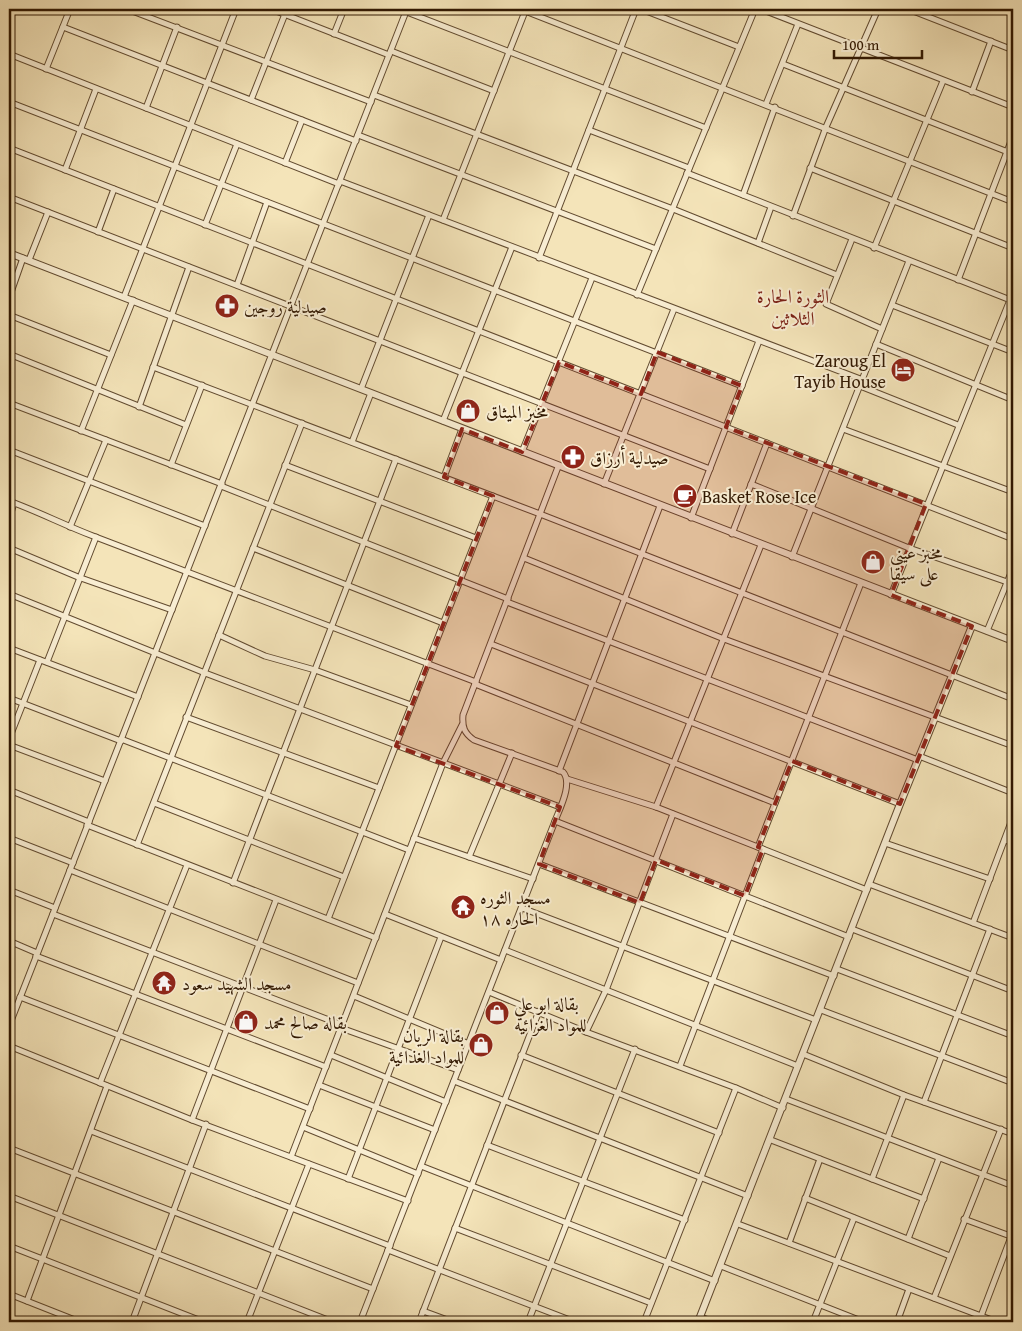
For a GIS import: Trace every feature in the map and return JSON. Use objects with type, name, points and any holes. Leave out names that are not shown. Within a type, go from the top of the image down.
[{"type":"street","points":[[9,14],[11,9]]},
{"type":"street","points":[[46,69],[70,9]]},
{"type":"street","points":[[128,9],[371,102]]},
{"type":"street","points":[[124,296],[236,9]]},
{"type":"street","points":[[271,9],[286,12],[334,34],[494,91]]},
{"type":"street","points":[[334,34],[344,9]]},
{"type":"street","points":[[399,9],[407,10],[706,128]]},
{"type":"street","points":[[443,220],[510,52],[524,9],[1013,202]]},
{"type":"street","points":[[539,258],[636,9]]},
{"type":"street","points":[[641,9],[739,47]]},
{"type":"street","points":[[637,295],[755,9]]},
{"type":"street","points":[[761,9],[1013,107]]},
{"type":"street","points":[[793,216],[842,88],[878,9]]},
{"type":"street","points":[[909,9],[1013,50]]},
{"type":"street","points":[[9,1026],[407,10]]},
{"type":"street","points":[[251,100],[286,12]]},
{"type":"street","points":[[766,104],[798,24]]},
{"type":"street","points":[[63,27],[356,141]]},
{"type":"street","points":[[146,108],[177,27]]},
{"type":"street","points":[[972,92],[991,41]]},
{"type":"street","points":[[9,54],[286,163],[443,220],[759,341],[958,425]]},
{"type":"street","points":[[783,64],[1013,154]]},
{"type":"street","points":[[874,248],[943,81]]},
{"type":"street","points":[[65,170],[96,88]]},
{"type":"street","points":[[374,95],[758,242],[837,275]]},
{"type":"street","points":[[9,102],[742,386]]},
{"type":"street","points":[[742,196],[775,107]]},
{"type":"street","points":[[286,163],[302,120]]},
{"type":"street","points":[[589,130],[688,171],[742,196],[1011,301],[974,385],[891,596]]},
{"type":"street","points":[[358,135],[656,249]]},
{"type":"street","points":[[958,280],[1013,136]]},
{"type":"street","points":[[205,225],[237,144]]},
{"type":"street","points":[[9,148],[1013,539]]},
{"type":"street","points":[[810,168],[1013,248]]},
{"type":"street","points":[[98,232],[114,189]]},
{"type":"street","points":[[9,197],[710,469]]},
{"type":"street","points":[[237,286],[267,202]]},
{"type":"street","points":[[758,242],[771,207]]},
{"type":"street","points":[[9,298],[48,212]]},
{"type":"street","points":[[362,389],[379,340],[429,215]]},
{"type":"street","points":[[852,239],[826,304],[882,329]]},
{"type":"street","points":[[443,422],[512,247]]},
{"type":"street","points":[[9,253],[1013,642]]},
{"type":"street","points":[[792,557],[909,261]]},
{"type":"street","points":[[139,407],[189,267]]},
{"type":"street","points":[[522,452],[592,278]]},
{"type":"street","points":[[81,431],[133,300]]},
{"type":"street","points":[[892,305],[1013,352]]},
{"type":"street","points":[[604,484],[674,308]]},
{"type":"street","points":[[9,315],[111,355]]},
{"type":"street","points":[[691,518],[759,341]]},
{"type":"street","points":[[876,344],[1013,400]]},
{"type":"street","points":[[9,354],[186,425]]},
{"type":"street","points":[[153,367],[540,514],[1013,699]]},
{"type":"street","points":[[171,465],[202,385]]},
{"type":"street","points":[[352,442],[371,393]]},
{"type":"street","points":[[9,403],[171,465],[460,580],[507,601],[1013,793]]},
{"type":"street","points":[[138,845],[186,717],[205,673],[302,423]]},
{"type":"street","points":[[444,477],[462,429]]},
{"type":"street","points":[[843,429],[942,464],[1013,492]]},
{"type":"street","points":[[70,527],[106,440]]},
{"type":"street","points":[[732,534],[767,443]]},
{"type":"street","points":[[9,450],[205,526]]},
{"type":"street","points":[[232,883],[396,459]]},
{"type":"street","points":[[286,465],[476,538]]},
{"type":"street","points":[[558,467],[463,715],[463,731],[474,740],[560,771],[567,779],[656,807],[761,848],[1013,938]]},
{"type":"street","points":[[751,484],[909,548],[1013,584]]},
{"type":"street","points":[[328,920],[493,496]]},
{"type":"street","points":[[9,519],[12,502],[70,527],[237,590],[307,620],[331,627],[428,664],[776,803]]},
{"type":"street","points":[[560,771],[660,506]]},
{"type":"street","points":[[47,662],[78,578],[96,537]]},
{"type":"street","points":[[656,807],[761,545]]},
{"type":"street","points":[[9,548],[78,578],[172,610]]},
{"type":"street","points":[[253,548],[443,623]]},
{"type":"street","points":[[524,558],[724,639],[937,716],[1013,746]]},
{"type":"street","points":[[987,632],[1013,568]]},
{"type":"street","points":[[680,1066],[745,896],[776,803],[861,583]]},
{"type":"street","points":[[9,594],[205,673],[560,807]]},
{"type":"street","points":[[715,1322],[699,1320],[771,1140],[918,758],[937,716],[972,626]]},
{"type":"street","points":[[219,635],[265,656],[314,670],[411,705]]},
{"type":"street","points":[[491,644],[900,804]]},
{"type":"street","points":[[9,648],[138,697]]},
{"type":"street","points":[[9,739],[40,660]]},
{"type":"street","points":[[9,698],[409,850]]},
{"type":"street","points":[[186,717],[282,754],[379,788]]},
{"type":"street","points":[[291,1157],[442,763],[462,724]]},
{"type":"street","points":[[9,744],[105,781]]},
{"type":"street","points":[[469,857],[512,753]]},
{"type":"street","points":[[360,1322],[539,864],[560,807],[567,779]]},
{"type":"street","points":[[9,790],[187,865],[376,938]]},
{"type":"street","points":[[154,803],[344,877]]},
{"type":"street","points":[[586,1032],[606,990],[673,814]]},
{"type":"street","points":[[973,923],[1013,817]]},
{"type":"street","points":[[555,821],[849,937]]},
{"type":"street","points":[[9,838],[73,863]]},
{"type":"street","points":[[414,838],[533,879]]},
{"type":"street","points":[[1005,840],[1013,843]]},
{"type":"street","points":[[885,843],[990,879]]},
{"type":"street","points":[[539,864],[834,976]]},
{"type":"street","points":[[100,1084],[137,995],[187,865]]},
{"type":"street","points":[[70,870],[358,982]]},
{"type":"street","points":[[9,890],[55,908]]},
{"type":"street","points":[[192,1120],[276,900]]},
{"type":"street","points":[[522,908],[816,1020]]},
{"type":"street","points":[[53,914],[342,1027],[458,1070]]},
{"type":"street","points":[[384,914],[501,960]]},
{"type":"street","points":[[852,929],[1013,991]]},
{"type":"street","points":[[924,1102],[990,929]]},
{"type":"street","points":[[348,1178],[441,937]]},
{"type":"street","points":[[9,941],[137,995],[326,1067]]},
{"type":"street","points":[[505,950],[696,1024],[798,1066]]},
{"type":"street","points":[[837,968],[1013,1036]]},
{"type":"street","points":[[489,992],[586,1032],[636,1049],[783,1108]]},
{"type":"street","points":[[354,996],[468,1044]]},
{"type":"street","points":[[20,997],[310,1109]]},
{"type":"street","points":[[821,1010],[1013,1083]]},
{"type":"street","points":[[419,1322],[538,1011]]},
{"type":"street","points":[[9,1046],[192,1120],[408,1201]]},
{"type":"street","points":[[528,1322],[636,1049]]},
{"type":"street","points":[[803,1054],[904,1095],[1013,1134]]},
{"type":"street","points":[[330,1055],[446,1102]]},
{"type":"street","points":[[522,1056],[719,1132]]},
{"type":"street","points":[[454,1081],[748,1196]]},
{"type":"street","points":[[319,1085],[435,1130]]},
{"type":"street","points":[[27,1301],[107,1086]]},
{"type":"street","points":[[644,1322],[736,1088]]},
{"type":"street","points":[[872,1179],[904,1095]]},
{"type":"street","points":[[786,1099],[1013,1186]]},
{"type":"street","points":[[132,1322],[206,1124]]},
{"type":"street","points":[[304,1127],[418,1174]]},
{"type":"street","points":[[934,1298],[1000,1129]]},
{"type":"street","points":[[91,1131],[292,1208],[439,1270],[575,1322]]},
{"type":"street","points":[[771,1140],[924,1199]]},
{"type":"street","points":[[487,1145],[684,1220]]},
{"type":"street","points":[[9,1148],[374,1289]]},
{"type":"street","points":[[908,1239],[939,1158]]},
{"type":"street","points":[[789,1243],[820,1159]]},
{"type":"street","points":[[247,1322],[309,1164]]},
{"type":"street","points":[[421,1166],[715,1281]]},
{"type":"street","points":[[9,1196],[333,1322]]},
{"type":"street","points":[[805,1198],[950,1256]]},
{"type":"street","points":[[813,1322],[854,1218]]},
{"type":"street","points":[[964,1219],[1012,1237],[981,1316]]},
{"type":"street","points":[[738,1224],[997,1322]]},
{"type":"street","points":[[455,1228],[650,1303]]},
{"type":"street","points":[[9,1246],[204,1322]]},
{"type":"street","points":[[721,1266],[864,1322]]},
{"type":"street","points":[[897,1322],[909,1289]]},
{"type":"street","points":[[9,1294],[80,1322]]},
{"type":"street","points":[[424,1310],[453,1322]]},
{"type":"street","points":[[184,1322],[187,1316]]},
{"type":"highlighted area","points":[[657,352],[742,386],[726,427],[926,504],[891,595],[972,626],[900,804],[792,761],[758,847],[763,849],[745,896],[656,860],[640,903],[539,864],[560,807],[396,746],[493,496],[444,477],[462,429],[522,452],[559,362],[641,394]]},
{"type":"place","name":"صيدلية روجين","points":[[227,306]]},
{"type":"place","name":"Zaroug El Tayib House","points":[[903,370]]},
{"type":"place","name":"مخبز الميثاق","points":[[468,411]]},
{"type":"place","name":"صيدلية أرزاق","points":[[573,457]]},
{"type":"place","name":"Basket Rose Ice","points":[[685,496]]},
{"type":"place","name":"مخبز عيني على سيقا","points":[[873,562]]},
{"type":"place","name":"مسجد الثوره الحاره ١٨","points":[[463,907]]},
{"type":"place","name":"مسجد الشهيد سعود","points":[[164,983]]},
{"type":"place","name":"بقالة ابو علي للمواد الغزائيه","points":[[497,1013]]},
{"type":"place","name":"بقاله صالح محمد","points":[[246,1022]]},
{"type":"place","name":"بقالة الريان للمواد الغذائية","points":[[481,1045]]},
{"type":"district","name":"الثورة الحارة الثلاثين","points":[[793,307]]}]
